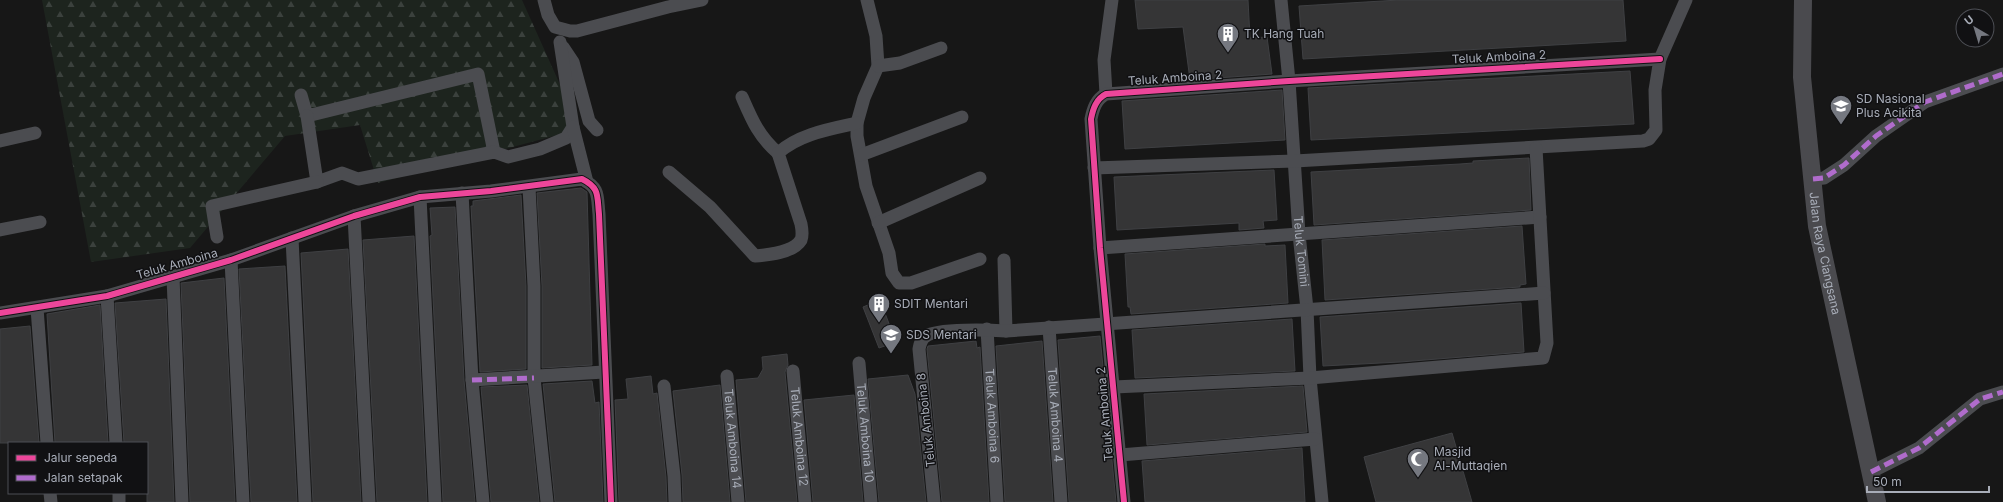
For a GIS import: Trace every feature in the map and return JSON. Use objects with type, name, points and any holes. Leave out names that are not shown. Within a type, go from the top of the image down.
[{"type":"main road","name":"Jalan Raya Ciangsana","points":[[1803,0],[1802,77],[1817,226],[1877,502]]},
{"type":"street","points":[[544,0],[548,15],[555,26],[560,42],[573,127],[587,182],[592,184],[596,192],[599,214],[604,372],[611,502]]},
{"type":"street","points":[[555,26],[570,31],[577,31],[668,6],[702,0]]},
{"type":"street","points":[[867,0],[876,36],[878,66],[864,98],[857,123],[857,136],[866,186],[889,253],[892,274],[899,283],[910,283],[980,259]]},
{"type":"street","points":[[1106,94],[1104,60],[1112,0]]},
{"type":"street","name":"Teluk Tomini","points":[[1281,0],[1289,81],[1299,234],[1307,308],[1310,378],[1322,502]]},
{"type":"street","points":[[1094,168],[1295,161],[1643,141],[1649,139],[1656,130],[1655,90],[1660,59],[1686,0]]},
{"type":"street","points":[[560,42],[572,62],[589,121],[597,130]]},
{"type":"street","points":[[878,66],[907,60],[941,48]]},
{"type":"street","name":"Teluk Amboina 2","points":[[1124,502],[1100,248],[1091,119],[1096,103],[1106,94],[1289,81],[1660,59]]},
{"type":"street","points":[[306,116],[478,74],[494,152]]},
{"type":"street","points":[[1813,179],[1824,178],[1844,165],[1876,136],[1925,102],[2003,74]]},
{"type":"street","points":[[301,95],[317,182]]},
{"type":"street","points":[[669,172],[710,207],[756,256],[771,255],[796,245],[801,240],[801,224],[778,153],[766,143],[755,127],[742,97]]},
{"type":"street","points":[[861,155],[962,117]]},
{"type":"street","points":[[778,153],[792,142],[831,128],[857,123]]},
{"type":"street","points":[[217,237],[212,206],[317,182],[342,173],[358,179],[494,152],[508,157],[540,149],[566,138],[573,127]]},
{"type":"street","points":[[0,141],[35,133]]},
{"type":"street","points":[[1114,387],[1310,378],[1544,358],[1547,343],[1536,148]]},
{"type":"street","points":[[878,223],[980,178]]},
{"type":"street","name":"Teluk Amboina","points":[[0,313],[107,296],[231,260],[354,216],[420,197],[529,187],[582,179],[587,182]]},
{"type":"street","points":[[529,187],[534,286],[534,378],[547,502]]},
{"type":"street","points":[[462,193],[472,380],[482,502]]},
{"type":"street","points":[[420,197],[435,502]]},
{"type":"street","points":[[354,216],[369,502]]},
{"type":"street","points":[[1100,248],[1540,217]]},
{"type":"street","points":[[0,230],[40,222]]},
{"type":"street","points":[[292,238],[305,502]]},
{"type":"street","points":[[231,260],[243,502]]},
{"type":"street","points":[[1004,260],[1006,331]]},
{"type":"street","points":[[173,277],[182,502]]},
{"type":"street","points":[[987,329],[1006,331],[1307,308],[1544,293]]},
{"type":"street","points":[[107,296],[116,442]]},
{"type":"street","points":[[37,308],[47,442]]},
{"type":"street","name":"Teluk Amboina 4","points":[[1049,327],[1061,502]]},
{"type":"street","name":"Teluk Amboina 8","points":[[934,502],[919,349],[922,339],[927,335],[936,332],[987,329]]},
{"type":"street","name":"Teluk Amboina 6","points":[[987,329],[997,502]]},
{"type":"street","name":"Teluk Amboina 10","points":[[859,363],[871,502]]},
{"type":"street","name":"Teluk Amboina 12","points":[[793,371],[805,502]]},
{"type":"street","points":[[472,380],[534,378],[604,372]]},
{"type":"street","name":"Teluk Amboina 14","points":[[727,376],[738,502]]},
{"type":"street","points":[[664,386],[676,502]]},
{"type":"street","points":[[1871,472],[1919,448],[1980,399],[2003,392]]},
{"type":"street","points":[[1120,455],[1315,439]]},
{"type":"green space","points":[[42,0],[522,0],[580,129],[378,183],[360,125],[285,136],[190,248],[91,262]]},
{"type":"building","points":[[1135,0],[1248,0],[1250,38],[1267,37],[1272,74],[1190,80],[1183,27],[1138,29]]},
{"type":"building","points":[[1399,0],[1623,0],[1626,41],[1303,59],[1299,6]]},
{"type":"building","points":[[1630,71],[1634,124],[1311,140],[1308,88]]},
{"type":"building","points":[[1282,90],[1285,140],[1125,149],[1122,101]]},
{"type":"building","points":[[1529,158],[1531,210],[1314,225],[1311,172],[1460,164],[1473,163],[1473,161]]},
{"type":"building","points":[[1274,170],[1277,220],[1263,221],[1264,228],[1239,230],[1239,223],[1117,230],[1114,177]]},
{"type":"building","points":[[581,188],[587,192],[592,365],[542,368],[542,286],[537,193]]},
{"type":"building","points":[[521,195],[526,286],[526,369],[480,372],[471,206],[473,206],[473,201]]},
{"type":"building","points":[[455,207],[464,380],[475,502],[443,502],[430,236],[432,235],[430,208]]},
{"type":"building","points":[[1522,226],[1526,284],[1520,285],[1520,287],[1325,300],[1322,240]]},
{"type":"building","points":[[414,236],[427,502],[377,502],[363,240]]},
{"type":"building","points":[[1265,244],[1265,246],[1285,245],[1288,303],[1131,314],[1130,307],[1128,307],[1125,254]]},
{"type":"building","points":[[348,249],[361,502],[313,502],[301,253]]},
{"type":"building","points":[[285,266],[297,502],[251,502],[239,269]]},
{"type":"building","points":[[224,278],[235,502],[190,502],[181,283]]},
{"type":"building","points":[[166,299],[174,502],[147,502],[148,442],[124,442],[115,303]]},
{"type":"building","name":"SDIT Mentari","points":[[880,300],[896,342],[879,348],[863,307]]},
{"type":"building","points":[[1521,303],[1524,352],[1400,362],[1323,366],[1320,317]]},
{"type":"building","points":[[100,305],[108,442],[55,442],[47,314]]},
{"type":"building","points":[[1292,319],[1295,371],[1135,378],[1132,330]]},
{"type":"building","points":[[30,326],[39,442],[0,443],[0,329]]},
{"type":"building","points":[[1100,336],[1116,502],[1069,502],[1058,340]]},
{"type":"building","points":[[976,341],[977,348],[980,347],[989,502],[942,502],[927,349],[928,346]]},
{"type":"building","points":[[1042,341],[1053,502],[1005,502],[996,346]]},
{"type":"building","points":[[787,354],[788,365],[785,372],[797,502],[746,502],[736,380],[758,378],[763,369],[762,357]]},
{"type":"building","points":[[908,375],[915,394],[926,502],[879,502],[868,379]]},
{"type":"building","points":[[651,376],[653,394],[657,393],[666,477],[667,502],[619,502],[615,400],[628,399],[626,379]]},
{"type":"building","points":[[592,381],[595,403],[599,402],[603,502],[555,502],[543,384]]},
{"type":"building","points":[[527,385],[539,502],[491,502],[481,387]]},
{"type":"building","points":[[720,385],[730,502],[683,502],[682,475],[673,391]]},
{"type":"building","points":[[1303,386],[1307,432],[1147,445],[1144,394]]},
{"type":"building","points":[[854,395],[863,502],[813,502],[804,400]]},
{"type":"building","name":"Masjid Al-Muttaqien","points":[[1452,433],[1472,502],[1376,502],[1364,457]]},
{"type":"building","points":[[1302,448],[1305,502],[1145,502],[1142,461]]},
{"type":"marked path","points":[[1813,179],[1824,178],[1844,165],[1876,136],[1925,102],[2003,74]]},
{"type":"marked path","points":[[472,380],[534,378]]},
{"type":"marked path","points":[[1871,472],[1919,448],[1980,399],[2003,392]]},
{"type":"cycle path","points":[[1124,502],[1100,248],[1091,119],[1096,105],[1103,96],[1106,94],[1289,81],[1660,59]]},
{"type":"cycle path","points":[[0,313],[107,296],[231,260],[354,216],[420,197],[491,191],[582,179],[588,182],[595,189],[598,202],[611,502]]},
{"type":"place","name":"TK Hang Tuah","points":[[1228,54]]},
{"type":"place","name":"SD Nasional Plus Acikita","points":[[1841,126]]},
{"type":"place","name":"SDIT Mentari","points":[[879,324]]},
{"type":"place","name":"SDS Mentari","points":[[891,354]]},
{"type":"place","name":"Masjid Al-Muttaqien","points":[[1418,478]]}]
